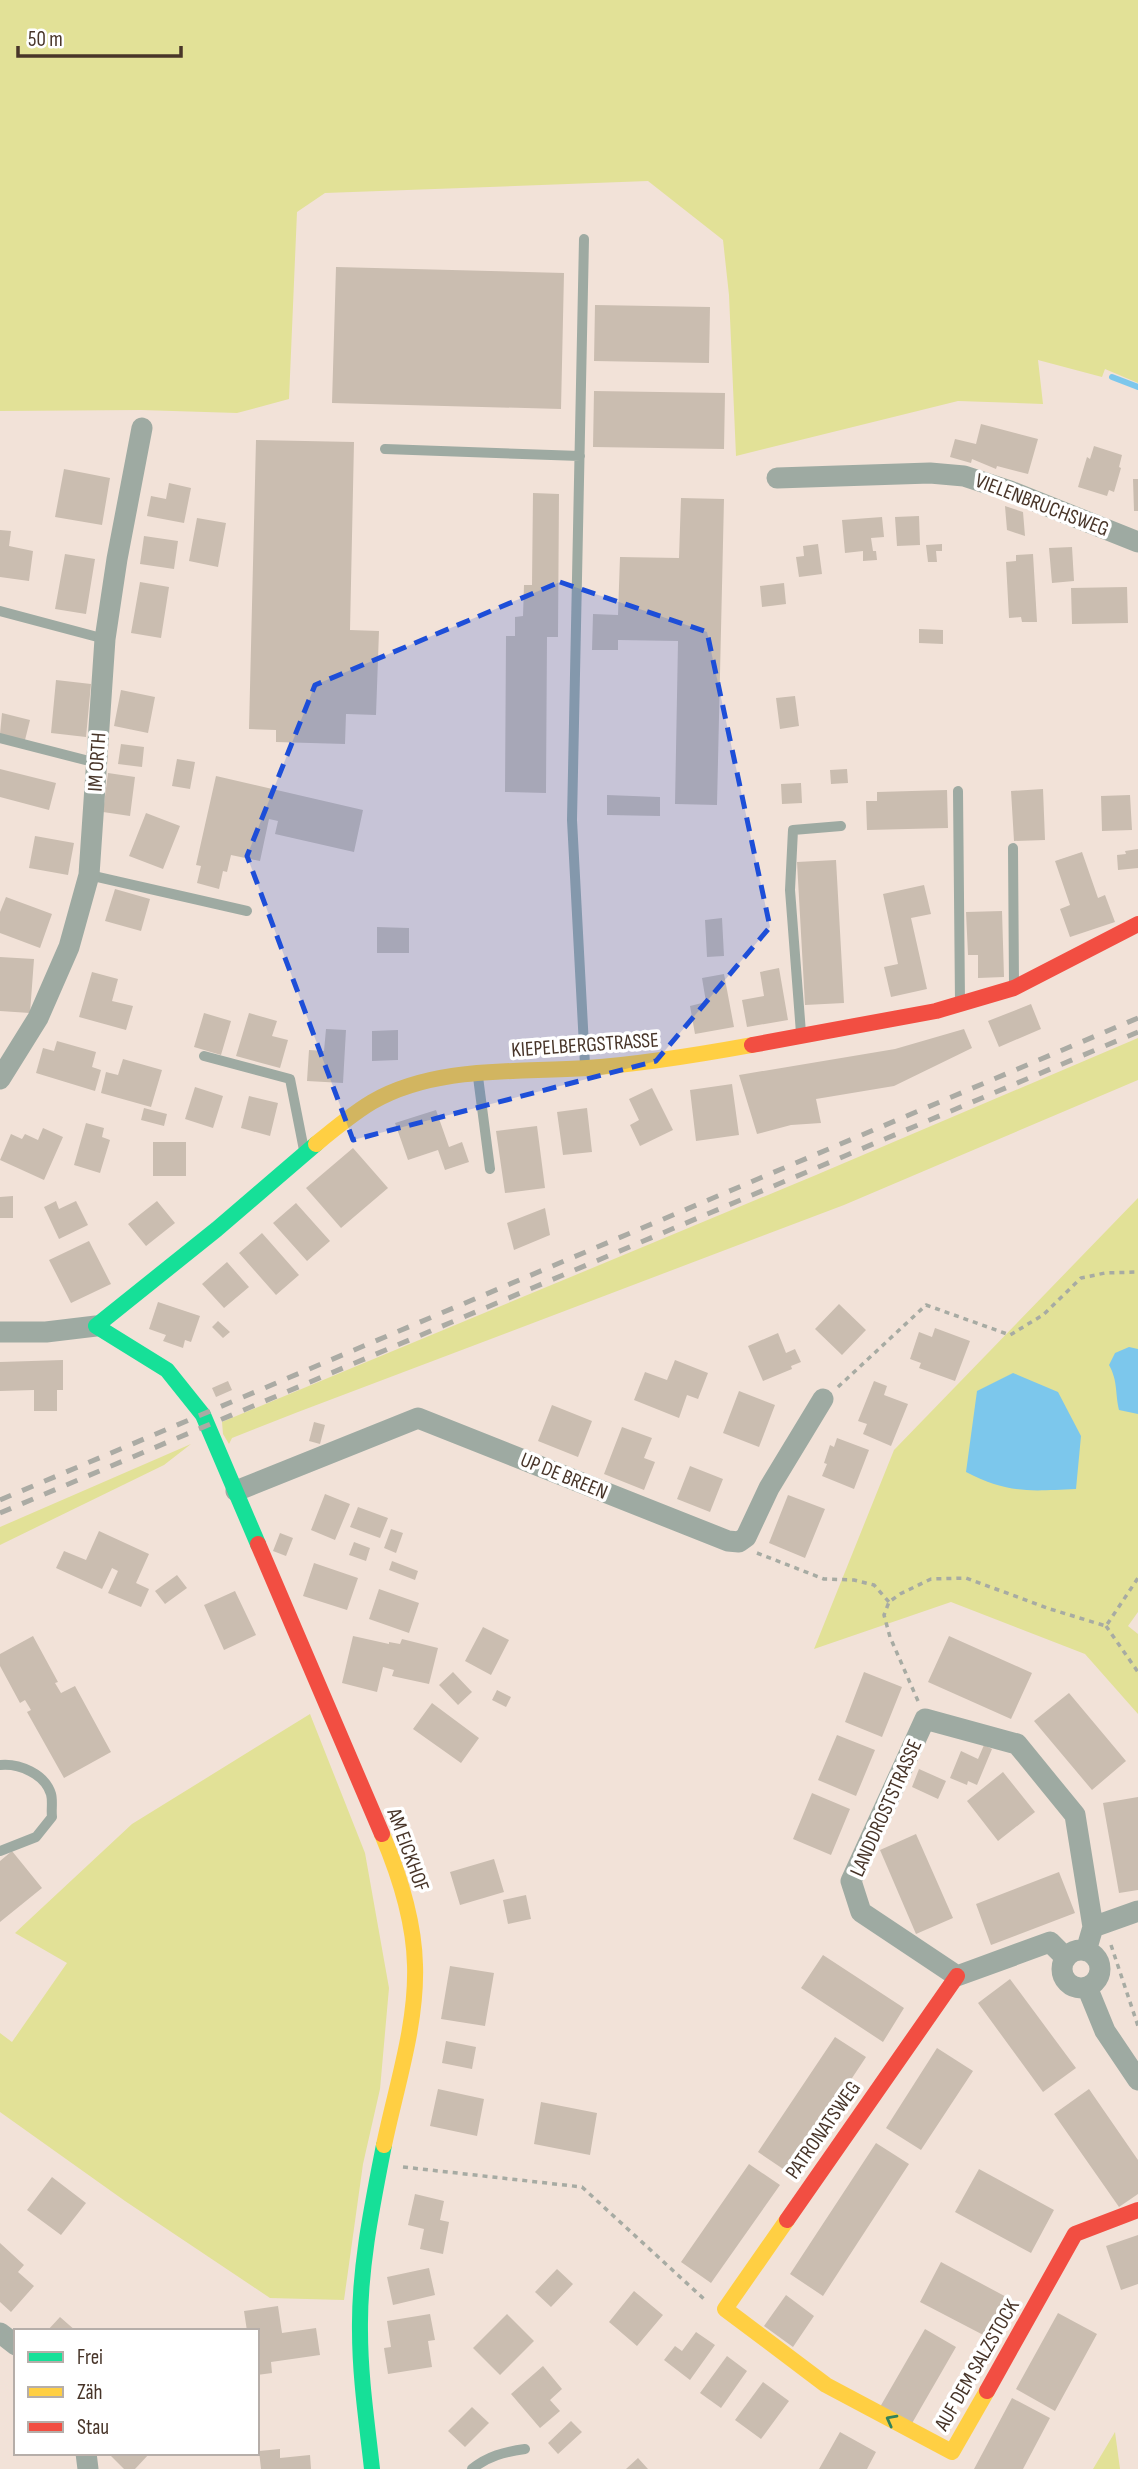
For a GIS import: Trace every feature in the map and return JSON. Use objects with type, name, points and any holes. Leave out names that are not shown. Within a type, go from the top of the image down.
[{"type":"street","name":"IM ORTH","points":[[2,1072],[43,1006],[69,947],[89,875],[105,639],[142,428]]},
{"type":"street","name":"VIELENBRUCHSWEG","points":[[777,478],[930,473],[964,476],[1010,491],[1138,542]]},
{"type":"street","name":"KIEPELBERGSTRASSE","points":[[96,1326],[218,1229],[345,1120],[374,1101],[406,1088],[441,1079],[478,1074],[670,1060],[936,1011],[1014,988],[1138,924]]},
{"type":"street","points":[[0,1332],[46,1332],[96,1326]]},
{"type":"street","name":"AM EICKHOF","points":[[96,1326],[167,1370],[204,1415],[387,1847],[406,1909],[414,1950],[413,1991],[380,2164],[362,2284],[359,2338],[372,2469]]},
{"type":"street","points":[[739,1542],[752,1527],[769,1488],[823,1399]]},
{"type":"street","name":"UP DE BREEN","points":[[236,1491],[418,1418],[729,1541],[739,1542]]},
{"type":"street","points":[[925,1719],[1017,1744],[1075,1815],[1093,1927]]},
{"type":"street","name":"LANDDROSTSTRASSE","points":[[925,1719],[852,1881],[861,1912],[957,1976]]},
{"type":"street","points":[[957,1976],[1050,1942],[1076,1954],[1096,1957],[1100,1968],[1097,1979],[1087,1987],[1068,1983],[1062,1971],[1076,1954],[1093,1927],[1138,1911]]},
{"type":"street","name":"PATRONATSWEG","points":[[725,2309],[957,1976]]},
{"type":"street","points":[[1087,1987],[1105,2031],[1138,2080]]},
{"type":"street","name":"AUF DEM SALZSTOCK","points":[[725,2309],[825,2385],[952,2452],[1075,2234],[1138,2210]]},
{"type":"lane","points":[[584,239],[572,820],[586,1068]]},
{"type":"lane","points":[[385,449],[580,456]]},
{"type":"lane","points":[[0,611],[105,639]]},
{"type":"lane","points":[[0,738],[97,763]]},
{"type":"lane","points":[[958,791],[960,1004]]},
{"type":"lane","points":[[801,1036],[790,890],[793,830],[841,826]]},
{"type":"lane","points":[[1013,848],[1014,988]]},
{"type":"lane","points":[[89,875],[247,911]]},
{"type":"lane","points":[[204,1056],[290,1079],[304,1153]]},
{"type":"lane","points":[[478,1074],[490,1169]]},
{"type":"lane","points":[[0,1765],[10,1764],[35,1773],[51,1793],[52,1817],[36,1837],[0,1851]]},
{"type":"lane","points":[[472,2469],[483,2459],[525,2449]]},
{"type":"path","points":[[847,1381],[926,1305],[1010,1335],[1043,1315],[1081,1278],[1105,1273],[1138,1272]]},
{"type":"path","points":[[739,1542],[758,1553],[824,1579],[854,1580],[874,1586],[889,1602]]},
{"type":"path","points":[[925,1719],[890,1637],[884,1615],[889,1602],[931,1579],[966,1578],[1106,1626],[1138,1672]]},
{"type":"path","points":[[1106,1626],[1138,1578]]},
{"type":"path","points":[[380,2164],[582,2187],[700,2297],[725,2309]]},
{"type":"highlighted area","points":[[560,582],[707,632],[770,927],[656,1061],[353,1140],[247,856],[315,685]]},
{"type":"shaded area","points":[[0,0],[1138,0],[1138,383],[1105,369],[1102,377],[1038,360],[1043,404],[958,401],[736,456],[729,295],[723,240],[648,181],[325,193],[297,212],[289,399],[237,413],[141,410],[0,411]]},
{"type":"shaded area","points":[[1138,1038],[1138,1080],[844,1205],[298,1412],[232,1438],[229,1444],[223,1434],[222,1422]]},
{"type":"shaded area","points":[[1138,1198],[1138,1612],[1128,1626],[1138,1634],[1138,1714],[1085,1654],[951,1602],[814,1649],[894,1450]]},
{"type":"shaded area","points":[[191,1444],[164,1465],[0,1545],[0,1527]]},
{"type":"shaded area","points":[[310,1714],[365,1853],[389,1988],[380,2089],[363,2164],[344,2300],[270,2298],[125,2201],[0,2112],[0,2033],[12,2042],[67,1963],[15,1933],[132,1824]]},
{"type":"shaded area","points":[[1115,2432],[1120,2469],[1093,2469]]},
{"type":"water","points":[[1129,1347],[1138,1349],[1138,1414],[1119,1410],[1115,1382],[1109,1365],[1115,1353]]},
{"type":"water","points":[[1013,1373],[1058,1392],[1081,1436],[1076,1489],[1007,1488],[966,1472],[977,1391]]},
{"type":"building","points":[[336,267],[564,273],[561,409],[332,403]]},
{"type":"building","points":[[595,305],[710,307],[709,363],[594,361]]},
{"type":"building","points":[[594,391],[725,393],[724,449],[593,447]]},
{"type":"building","points":[[981,424],[1038,439],[1028,474],[997,466],[996,469],[972,459],[971,463],[950,457],[955,439],[976,444]]},
{"type":"building","points":[[256,440],[354,442],[350,630],[379,631],[376,715],[346,714],[345,744],[276,742],[276,730],[249,729]]},
{"type":"building","points":[[1094,446],[1122,455],[1114,492],[1109,490],[1107,496],[1078,487],[1087,457],[1090,459]]},
{"type":"building","points":[[64,469],[110,478],[102,525],[55,517]]},
{"type":"building","points":[[1133,479],[1138,479],[1138,511],[1134,511]]},
{"type":"building","points":[[169,483],[191,488],[184,523],[147,516],[151,496],[166,499]]},
{"type":"building","points":[[533,493],[559,494],[558,637],[547,637],[546,793],[505,792],[506,636],[515,636],[515,617],[523,616],[524,585],[532,585]]},
{"type":"building","points":[[681,498],[724,499],[717,805],[675,804],[678,641],[618,640],[618,650],[592,650],[593,614],[618,615],[620,557],[679,558]]},
{"type":"building","points":[[1005,506],[1023,512],[1025,536],[1007,530]]},
{"type":"building","points":[[919,516],[920,545],[897,546],[895,517]]},
{"type":"building","points":[[882,517],[884,537],[871,538],[877,560],[863,561],[863,551],[845,553],[842,520]]},
{"type":"building","points":[[197,518],[226,523],[218,567],[189,561]]},
{"type":"building","points":[[0,530],[11,531],[9,546],[33,551],[29,581],[0,577]]},
{"type":"building","points":[[144,536],[178,541],[174,569],[140,564]]},
{"type":"building","points":[[818,544],[822,574],[799,577],[796,557],[804,556],[803,546]]},
{"type":"building","points":[[942,544],[942,551],[936,551],[937,562],[928,562],[926,545]]},
{"type":"building","points":[[1072,547],[1074,581],[1052,583],[1049,548]]},
{"type":"building","points":[[65,554],[95,559],[86,614],[55,609]]},
{"type":"building","points":[[1033,554],[1037,622],[1022,622],[1021,617],[1009,618],[1006,562],[1016,561],[1016,555]]},
{"type":"building","points":[[140,582],[169,587],[161,638],[131,633]]},
{"type":"building","points":[[784,583],[786,604],[762,607],[760,586]]},
{"type":"building","points":[[1127,587],[1128,623],[1072,624],[1071,588]]},
{"type":"building","points":[[919,629],[943,630],[943,644],[919,643]]},
{"type":"building","points":[[56,680],[91,684],[86,737],[51,733]]},
{"type":"building","points":[[121,690],[155,697],[148,733],[114,726]]},
{"type":"building","points":[[795,696],[799,726],[780,729],[776,698]]},
{"type":"building","points":[[2,713],[30,720],[25,740],[0,734]]},
{"type":"building","points":[[121,744],[144,747],[142,767],[118,764]]},
{"type":"building","points":[[177,759],[195,762],[190,789],[172,786]]},
{"type":"building","points":[[0,769],[56,783],[49,810],[0,797]]},
{"type":"building","points":[[847,769],[848,783],[831,784],[830,770]]},
{"type":"building","points":[[108,773],[135,777],[130,816],[103,812]]},
{"type":"building","points":[[216,776],[363,810],[354,852],[275,834],[278,821],[269,819],[260,861],[231,855],[227,872],[223,871],[219,889],[197,883],[201,866],[196,865]]},
{"type":"building","points":[[801,783],[802,803],[782,804],[781,784]]},
{"type":"building","points":[[1043,789],[1045,840],[1014,841],[1011,791]]},
{"type":"building","points":[[947,790],[948,828],[867,830],[866,801],[877,801],[877,792]]},
{"type":"building","points":[[607,795],[660,797],[660,816],[607,815]]},
{"type":"building","points":[[1130,795],[1132,830],[1102,831],[1101,796]]},
{"type":"building","points":[[146,813],[180,826],[163,869],[129,856]]},
{"type":"building","points":[[35,836],[74,843],[68,875],[29,868]]},
{"type":"building","points":[[1138,849],[1138,868],[1118,870],[1117,855]]},
{"type":"building","points":[[1082,852],[1098,898],[1105,895],[1115,922],[1070,937],[1060,909],[1070,905],[1055,861]]},
{"type":"building","points":[[836,860],[844,1003],[805,1005],[797,862]]},
{"type":"building","points":[[924,885],[931,914],[911,918],[927,989],[891,997],[884,967],[898,964],[883,894]]},
{"type":"building","points":[[115,889],[150,899],[141,931],[105,921]]},
{"type":"building","points":[[6,897],[52,914],[40,948],[0,933],[0,912]]},
{"type":"building","points":[[1002,911],[1004,977],[978,978],[978,955],[968,955],[966,912]]},
{"type":"building","points":[[722,918],[724,956],[707,957],[705,920]]},
{"type":"building","points":[[377,927],[409,928],[409,953],[377,953]]},
{"type":"building","points":[[0,957],[34,959],[30,1013],[0,1011]]},
{"type":"building","points":[[779,968],[788,1020],[747,1027],[742,1000],[764,996],[760,972]]},
{"type":"building","points":[[92,972],[118,979],[112,1001],[133,1006],[126,1030],[79,1017]]},
{"type":"building","points":[[724,974],[734,1027],[695,1034],[690,1006],[706,1002],[702,978]]},
{"type":"building","points":[[1031,1004],[1041,1029],[999,1047],[988,1021]]},
{"type":"building","points":[[204,1013],[231,1021],[221,1055],[194,1047]]},
{"type":"building","points":[[249,1013],[277,1021],[272,1036],[288,1040],[280,1068],[236,1056]]},
{"type":"building","points":[[326,1029],[346,1030],[343,1083],[307,1081],[309,1050],[324,1051]]},
{"type":"building","points":[[964,1029],[972,1048],[894,1086],[816,1099],[821,1123],[791,1125],[757,1134],[739,1075],[895,1049]]},
{"type":"building","points":[[398,1030],[398,1060],[372,1061],[372,1031]]},
{"type":"building","points":[[57,1041],[96,1052],[92,1067],[101,1070],[95,1091],[36,1073],[43,1048],[54,1051]]},
{"type":"building","points":[[123,1059],[162,1070],[151,1107],[101,1093],[106,1072],[118,1075]]},
{"type":"building","points":[[732,1084],[739,1135],[696,1141],[690,1090]]},
{"type":"building","points":[[195,1087],[223,1096],[213,1128],[185,1119]]},
{"type":"building","points":[[652,1088],[673,1130],[640,1146],[630,1125],[639,1120],[629,1099]]},
{"type":"building","points":[[249,1096],[278,1103],[270,1136],[241,1128]]},
{"type":"building","points":[[144,1108],[167,1114],[164,1126],[141,1120]]},
{"type":"building","points":[[587,1108],[592,1152],[563,1155],[557,1112]]},
{"type":"building","points":[[436,1110],[449,1147],[462,1142],[469,1162],[445,1170],[438,1150],[408,1160],[395,1123]]},
{"type":"building","points":[[86,1123],[104,1128],[102,1137],[110,1140],[100,1173],[74,1165]]},
{"type":"building","points":[[537,1126],[545,1188],[505,1193],[496,1131]]},
{"type":"building","points":[[43,1128],[63,1137],[44,1180],[0,1160],[11,1134],[22,1139],[25,1134],[38,1140]]},
{"type":"building","points":[[153,1142],[186,1142],[186,1176],[153,1176]]},
{"type":"building","points":[[353,1148],[388,1188],[341,1228],[306,1188]]},
{"type":"building","points":[[13,1196],[13,1218],[0,1218],[0,1197]]},
{"type":"building","points":[[56,1201],[59,1209],[76,1201],[88,1225],[59,1239],[44,1207]]},
{"type":"building","points":[[157,1201],[175,1223],[146,1246],[128,1224]]},
{"type":"building","points":[[296,1203],[330,1241],[307,1261],[273,1223]]},
{"type":"building","points":[[545,1208],[550,1235],[514,1250],[507,1223]]},
{"type":"building","points":[[262,1233],[299,1275],[276,1295],[239,1253]]},
{"type":"building","points":[[89,1241],[111,1284],[71,1303],[49,1260]]},
{"type":"building","points":[[227,1262],[249,1287],[224,1308],[202,1284]]},
{"type":"building","points":[[158,1302],[200,1316],[191,1342],[185,1340],[183,1348],[163,1341],[166,1335],[149,1329]]},
{"type":"building","points":[[839,1304],[866,1330],[842,1355],[815,1329]]},
{"type":"building","points":[[218,1321],[230,1332],[223,1338],[212,1327]]},
{"type":"building","points":[[935,1328],[970,1341],[955,1381],[919,1368],[921,1363],[910,1359],[919,1332],[932,1337]]},
{"type":"building","points":[[778,1333],[786,1353],[795,1349],[801,1362],[791,1366],[792,1369],[763,1381],[748,1346]]},
{"type":"building","points":[[63,1360],[63,1390],[57,1390],[57,1411],[34,1411],[34,1390],[0,1391],[0,1362]]},
{"type":"building","points":[[675,1360],[708,1373],[698,1399],[687,1395],[679,1418],[634,1400],[645,1372],[667,1380]]},
{"type":"building","points":[[228,1381],[232,1390],[216,1397],[212,1388]]},
{"type":"building","points":[[874,1381],[887,1386],[884,1395],[908,1404],[891,1446],[863,1434],[867,1424],[858,1421]]},
{"type":"building","points":[[739,1391],[775,1405],[759,1447],[723,1433]]},
{"type":"building","points":[[552,1405],[592,1421],[578,1457],[538,1441]]},
{"type":"building","points":[[314,1422],[325,1425],[320,1444],[309,1441]]},
{"type":"building","points":[[622,1427],[652,1438],[644,1458],[655,1462],[644,1490],[604,1474]]},
{"type":"building","points":[[837,1438],[869,1450],[854,1489],[822,1476],[830,1445],[834,1447]]},
{"type":"building","points":[[690,1466],[723,1479],[710,1512],[677,1499]]},
{"type":"building","points":[[325,1494],[350,1504],[335,1540],[311,1530]]},
{"type":"building","points":[[788,1495],[825,1509],[805,1558],[769,1543]]},
{"type":"building","points":[[358,1507],[388,1518],[380,1538],[350,1527]]},
{"type":"building","points":[[391,1529],[403,1533],[396,1553],[384,1548]]},
{"type":"building","points":[[99,1531],[149,1554],[136,1583],[149,1589],[141,1607],[108,1593],[118,1571],[112,1568],[102,1589],[56,1568],[64,1551],[86,1560]]},
{"type":"building","points":[[280,1533],[293,1538],[286,1556],[273,1551]]},
{"type":"building","points":[[354,1542],[370,1548],[366,1561],[349,1555]]},
{"type":"building","points":[[392,1561],[418,1571],[415,1580],[389,1570]]},
{"type":"building","points":[[314,1563],[358,1578],[347,1610],[303,1596]]},
{"type":"building","points":[[177,1575],[187,1588],[165,1604],[155,1591]]},
{"type":"building","points":[[379,1589],[419,1603],[409,1633],[369,1619]]},
{"type":"building","points":[[235,1591],[256,1635],[224,1650],[204,1605]]},
{"type":"building","points":[[483,1627],[509,1640],[491,1675],[465,1661]]},
{"type":"building","points":[[33,1636],[58,1682],[55,1683],[61,1693],[75,1686],[111,1752],[64,1778],[27,1712],[31,1710],[25,1700],[20,1703],[0,1666],[0,1654]]},
{"type":"building","points":[[353,1636],[389,1644],[400,1644],[402,1639],[438,1648],[429,1684],[392,1676],[394,1670],[383,1667],[377,1692],[342,1683]]},
{"type":"building","points":[[949,1636],[1032,1673],[1011,1719],[928,1682]]},
{"type":"building","points":[[453,1672],[472,1692],[458,1705],[439,1685]]},
{"type":"building","points":[[864,1672],[902,1687],[882,1737],[845,1722]]},
{"type":"building","points":[[497,1690],[511,1697],[506,1707],[492,1700]]},
{"type":"building","points":[[1069,1693],[1126,1761],[1092,1790],[1034,1721]]},
{"type":"building","points":[[432,1703],[479,1738],[461,1763],[413,1729]]},
{"type":"building","points":[[837,1735],[875,1750],[856,1796],[818,1780]]},
{"type":"building","points":[[984,1745],[992,1749],[977,1785],[968,1781],[967,1785],[950,1778],[961,1751],[978,1759]]},
{"type":"building","points":[[919,1769],[946,1781],[938,1799],[912,1787]]},
{"type":"building","points":[[1003,1772],[1035,1812],[998,1841],[967,1801]]},
{"type":"building","points":[[812,1793],[850,1809],[831,1855],[793,1839]]},
{"type":"building","points":[[1138,1797],[1138,1890],[1119,1893],[1103,1803]]},
{"type":"building","points":[[916,1834],[953,1918],[916,1934],[880,1850]]},
{"type":"building","points":[[12,1851],[42,1888],[0,1922],[0,1861]]},
{"type":"building","points":[[494,1859],[504,1892],[460,1905],[450,1872]]},
{"type":"building","points":[[1059,1872],[1075,1913],[991,1945],[976,1904]]},
{"type":"building","points":[[526,1895],[531,1919],[508,1924],[503,1900]]},
{"type":"building","points":[[823,1955],[904,2008],[883,2042],[801,1988]]},
{"type":"building","points":[[450,1966],[494,1973],[485,2026],[441,2019]]},
{"type":"building","points":[[1010,1979],[1076,2068],[1043,2092],[978,2003]]},
{"type":"building","points":[[835,2037],[866,2057],[789,2173],[758,2152]]},
{"type":"building","points":[[446,2041],[476,2047],[472,2069],[442,2063]]},
{"type":"building","points":[[937,2048],[973,2071],[921,2150],[886,2128]]},
{"type":"building","points":[[438,2089],[484,2099],[477,2136],[430,2126]]},
{"type":"building","points":[[1089,2089],[1138,2160],[1138,2194],[1119,2207],[1054,2114]]},
{"type":"building","points":[[541,2102],[597,2113],[590,2155],[534,2144]]},
{"type":"building","points":[[876,2143],[909,2164],[823,2296],[790,2274]]},
{"type":"building","points":[[749,2164],[780,2185],[711,2283],[681,2262]]},
{"type":"building","points":[[979,2169],[1054,2210],[1031,2253],[955,2212]]},
{"type":"building","points":[[52,2177],[86,2203],[61,2235],[27,2210]]},
{"type":"building","points":[[415,2194],[444,2201],[440,2220],[449,2222],[443,2254],[420,2249],[424,2229],[408,2225]]},
{"type":"building","points":[[1138,2235],[1138,2284],[1121,2290],[1106,2246]]},
{"type":"building","points":[[0,2243],[24,2265],[18,2272],[34,2286],[11,2312],[0,2302]]},
{"type":"building","points":[[941,2262],[1012,2300],[991,2339],[920,2302]]},
{"type":"building","points":[[429,2268],[435,2295],[393,2305],[387,2277]]},
{"type":"building","points":[[557,2269],[573,2284],[551,2307],[535,2292]]},
{"type":"building","points":[[634,2291],[663,2315],[637,2346],[609,2322]]},
{"type":"building","points":[[786,2295],[814,2316],[793,2347],[764,2326]]},
{"type":"building","points":[[278,2306],[282,2333],[316,2328],[320,2355],[271,2362],[272,2373],[259,2375],[259,2329],[247,2329],[244,2311]]},
{"type":"building","points":[[1058,2313],[1097,2334],[1055,2411],[1016,2389]]},
{"type":"building","points":[[430,2314],[435,2340],[428,2341],[432,2367],[388,2374],[384,2348],[391,2347],[387,2321]]},
{"type":"building","points":[[507,2314],[534,2341],[500,2375],[473,2348]]},
{"type":"building","points":[[60,2317],[74,2329],[49,2329]]},
{"type":"building","points":[[925,2329],[956,2347],[911,2425],[880,2407]]},
{"type":"building","points":[[696,2332],[715,2345],[690,2380],[664,2360],[675,2346],[682,2351]]},
{"type":"building","points":[[727,2356],[747,2371],[721,2408],[700,2393]]},
{"type":"building","points":[[543,2366],[562,2389],[550,2400],[560,2411],[540,2428],[511,2394]]},
{"type":"building","points":[[763,2382],[789,2401],[761,2439],[735,2420]]},
{"type":"building","points":[[1012,2398],[1050,2418],[1023,2469],[974,2469]]},
{"type":"building","points":[[472,2407],[489,2423],[465,2447],[448,2431]]},
{"type":"building","points":[[571,2421],[582,2432],[558,2454],[548,2443]]},
{"type":"building","points":[[840,2432],[876,2452],[867,2469],[819,2469]]},
{"type":"building","points":[[280,2449],[280,2458],[310,2455],[311,2469],[261,2469],[259,2451]]},
{"type":"building","points":[[110,2455],[148,2455],[135,2469],[124,2469]]},
{"type":"building","points":[[638,2458],[648,2469],[626,2469]]},
{"type":"waterway","points":[[1112,377],[1138,387]]},
{"type":"railway","points":[[0,1500],[1138,1018]]},
{"type":"railway","points":[[0,1513],[1138,1032]]},
{"type":"traffic: fast","points":[[258,1544],[203,1415],[167,1370],[96,1326],[217,1229],[316,1144]]},
{"type":"traffic: fast","points":[[372,2469],[361,2366],[360,2308],[367,2238],[384,2145]]},
{"type":"traffic: slow","points":[[316,1144],[372,1102],[423,1082],[477,1073],[629,1064],[752,1045]]},
{"type":"traffic: slow","points":[[382,1834],[404,1898],[412,1932],[415,1965],[413,2010],[384,2145]]},
{"type":"traffic: slow","points":[[787,2220],[725,2309],[826,2385],[952,2452],[987,2391]]},
{"type":"traffic: jam","points":[[752,1045],[936,1011],[1014,988],[1138,924]]},
{"type":"traffic: jam","points":[[258,1544],[382,1834]]},
{"type":"traffic: jam","points":[[787,2220],[957,1976]]},
{"type":"traffic: jam","points":[[987,2391],[1075,2234],[1138,2210]]}]
